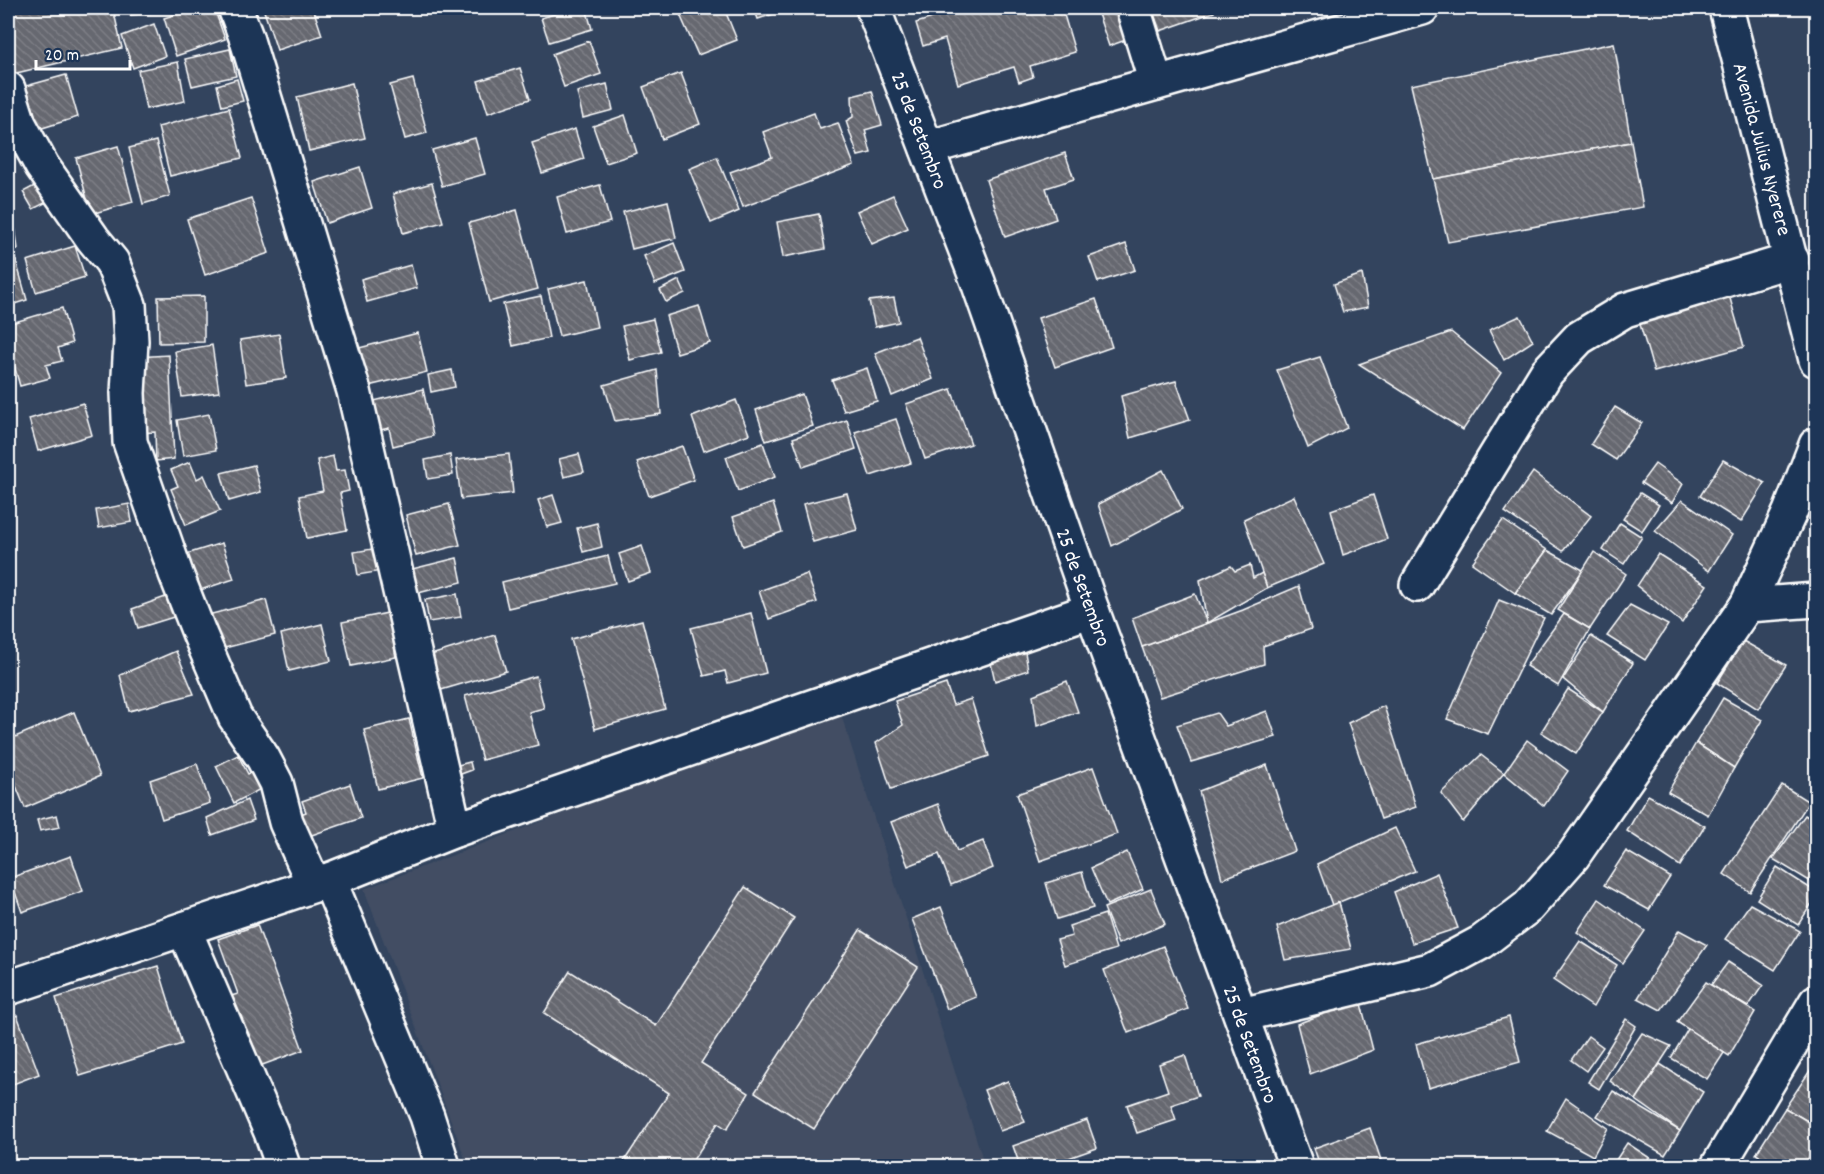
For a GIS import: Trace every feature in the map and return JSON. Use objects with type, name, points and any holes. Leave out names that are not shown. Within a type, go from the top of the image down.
[{"type":"street","points":[[235,8],[246,37],[354,391],[455,830]]},
{"type":"street","name":"25 de Setembro","points":[[873,8],[978,282],[1092,610],[1296,1167]]},
{"type":"street","points":[[1133,8],[1156,83]]},
{"type":"street","points":[[927,148],[1422,8]]},
{"type":"street","name":"Avenida Julius Nyerere","points":[[1726,8],[1816,360]]},
{"type":"street","points":[[8,89],[19,124],[42,166],[93,239],[112,262],[129,305],[131,341],[128,393],[129,442],[176,574],[235,717],[276,783],[286,822],[322,883],[427,1116],[443,1167]]},
{"type":"street","points":[[1417,585],[1547,372],[1578,338],[1625,310],[1792,260]]},
{"type":"street","points":[[1241,1015],[1430,970],[1482,942],[1528,908],[1573,856],[1747,605],[1790,512],[1816,445]]},
{"type":"street","points":[[1747,605],[1816,600]]},
{"type":"street","points":[[8,988],[322,883],[455,830],[1092,610]]},
{"type":"street","points":[[184,929],[271,1132],[283,1167]]},
{"type":"street","points":[[1718,1167],[1816,1002]]},
{"type":"shaded area","points":[[839,708],[985,1166],[468,1166],[364,889]]},
{"type":"building","points":[[8,8],[113,8],[122,48],[8,75]]},
{"type":"building","points":[[128,8],[176,8],[167,12],[130,15]]},
{"type":"building","points":[[195,8],[214,8],[225,39],[176,56],[164,18]]},
{"type":"building","points":[[263,8],[313,8],[322,35],[277,50]]},
{"type":"building","points":[[575,8],[586,8],[592,29],[549,42],[541,18]]},
{"type":"building","points":[[677,8],[724,8],[737,40],[698,55]]},
{"type":"building","points":[[754,8],[792,8],[758,19]]},
{"type":"building","points":[[945,8],[1062,8],[1075,52],[1030,66],[1033,77],[1019,82],[1014,67],[958,84],[945,39],[923,46],[916,23],[946,14]]},
{"type":"building","points":[[1096,8],[1127,8],[1137,36],[1109,46]]},
{"type":"building","points":[[1152,8],[1212,8],[1214,12],[1160,31]]},
{"type":"building","points":[[154,24],[165,56],[133,68],[122,36]]},
{"type":"building","points":[[589,41],[601,74],[564,87],[552,54]]},
{"type":"building","points":[[1614,43],[1631,142],[1433,179],[1411,85]]},
{"type":"building","points":[[230,49],[236,76],[192,86],[185,59]]},
{"type":"building","points":[[178,62],[185,101],[146,109],[138,70]]},
{"type":"building","points":[[520,68],[530,99],[488,113],[478,81]]},
{"type":"building","points":[[681,73],[700,124],[662,139],[643,87]]},
{"type":"building","points":[[66,75],[78,117],[39,129],[26,86]]},
{"type":"building","points":[[237,79],[243,101],[222,106],[217,85]]},
{"type":"building","points":[[413,79],[427,133],[405,139],[390,85]]},
{"type":"building","points":[[352,83],[365,138],[309,151],[297,97]]},
{"type":"building","points":[[607,84],[613,110],[583,118],[577,92]]},
{"type":"building","points":[[872,91],[882,125],[865,130],[871,153],[858,156],[846,121],[853,117],[852,96]]},
{"type":"building","points":[[229,108],[242,158],[170,176],[158,127]]},
{"type":"building","points":[[814,113],[820,129],[838,123],[854,165],[743,207],[730,172],[772,157],[763,132]]},
{"type":"building","points":[[625,115],[637,153],[606,163],[593,126]]},
{"type":"building","points":[[575,129],[584,159],[542,173],[532,143]]},
{"type":"building","points":[[475,138],[485,174],[442,186],[432,150]]},
{"type":"building","points":[[156,141],[170,196],[143,204],[129,148]]},
{"type":"building","points":[[1631,142],[1643,207],[1448,242],[1433,179]]},
{"type":"building","points":[[118,146],[133,202],[91,214],[76,158]]},
{"type":"building","points":[[1065,153],[1074,179],[1046,188],[1056,219],[1005,237],[986,180]]},
{"type":"building","points":[[717,157],[739,211],[711,223],[689,169]]},
{"type":"building","points":[[360,167],[372,208],[327,223],[314,182]]},
{"type":"building","points":[[40,183],[49,201],[33,209],[23,192]]},
{"type":"building","points":[[432,183],[443,222],[403,233],[393,194]]},
{"type":"building","points":[[600,185],[610,222],[567,234],[557,197]]},
{"type":"building","points":[[893,195],[908,228],[872,244],[857,211]]},
{"type":"building","points":[[251,198],[269,253],[205,275],[187,219]]},
{"type":"building","points":[[668,201],[676,238],[632,249],[623,212]]},
{"type":"building","points":[[517,210],[538,289],[489,302],[469,223]]},
{"type":"building","points":[[13,211],[18,249],[8,250],[8,212]]},
{"type":"building","points":[[819,214],[825,249],[783,257],[777,222]]},
{"type":"building","points":[[674,243],[685,272],[655,284],[644,256]]},
{"type":"building","points":[[1126,244],[1135,270],[1098,282],[1089,257]]},
{"type":"building","points":[[75,246],[85,277],[36,292],[27,261]]},
{"type":"building","points":[[15,257],[27,300],[8,306],[8,259]]},
{"type":"building","points":[[411,265],[417,288],[367,302],[361,279]]},
{"type":"building","points":[[1362,274],[1368,307],[1343,312],[1334,284]]},
{"type":"building","points":[[587,280],[597,327],[559,336],[548,289]]},
{"type":"building","points":[[679,280],[685,293],[666,302],[660,290]]},
{"type":"building","points":[[1729,295],[1744,347],[1654,372],[1639,321]]},
{"type":"building","points":[[204,296],[204,342],[159,343],[158,297]]},
{"type":"building","points":[[541,296],[549,338],[513,346],[503,304]]},
{"type":"building","points":[[894,298],[899,322],[875,327],[869,301]]},
{"type":"building","points":[[1096,299],[1112,347],[1055,367],[1038,318]]},
{"type":"building","points":[[699,306],[710,343],[677,353],[666,316]]},
{"type":"building","points":[[62,308],[72,343],[58,348],[62,361],[46,365],[50,378],[20,386],[8,344],[8,324]]},
{"type":"building","points":[[1520,316],[1533,341],[1504,360],[1489,330]]},
{"type":"building","points":[[653,319],[661,352],[630,360],[622,326]]},
{"type":"building","points":[[1451,332],[1501,373],[1463,430],[1359,364]]},
{"type":"building","points":[[418,333],[427,372],[368,386],[359,348]]},
{"type":"building","points":[[279,334],[286,378],[246,384],[240,340]]},
{"type":"building","points":[[917,337],[933,379],[892,396],[875,353]]},
{"type":"building","points":[[212,345],[219,392],[182,397],[175,351]]},
{"type":"building","points":[[169,355],[174,459],[156,461],[155,432],[139,433],[136,357]]},
{"type":"building","points":[[1320,357],[1347,428],[1308,448],[1277,370]]},
{"type":"building","points":[[867,368],[877,401],[844,411],[832,380]]},
{"type":"building","points":[[452,370],[455,387],[431,392],[428,375]]},
{"type":"building","points":[[657,370],[661,414],[615,421],[604,385]]},
{"type":"building","points":[[1176,381],[1190,420],[1130,438],[1121,396]]},
{"type":"building","points":[[423,389],[433,436],[393,446],[389,428],[381,430],[374,401]]},
{"type":"building","points":[[951,389],[971,444],[925,459],[906,404]]},
{"type":"building","points":[[802,394],[813,426],[766,441],[756,410]]},
{"type":"building","points":[[736,400],[749,434],[704,451],[692,417]]},
{"type":"building","points":[[83,403],[92,435],[38,451],[29,419]]},
{"type":"building","points":[[1615,407],[1642,423],[1616,460],[1591,444]]},
{"type":"building","points":[[209,414],[216,450],[183,456],[177,420]]},
{"type":"building","points":[[896,419],[911,463],[870,476],[855,432]]},
{"type":"building","points":[[847,420],[856,449],[803,467],[793,438]]},
{"type":"building","points":[[763,443],[775,477],[738,491],[726,457]]},
{"type":"building","points":[[682,446],[694,480],[649,496],[637,462]]},
{"type":"building","points":[[509,454],[513,493],[461,499],[456,460]]},
{"type":"building","points":[[579,454],[584,472],[564,477],[559,459]]},
{"type":"building","points":[[450,455],[453,475],[428,479],[425,460]]},
{"type":"building","points":[[333,456],[336,471],[345,470],[349,491],[340,493],[347,530],[307,538],[299,496],[323,491],[317,460]]},
{"type":"building","points":[[1723,460],[1765,483],[1741,522],[1700,496]]},
{"type":"building","points":[[190,462],[197,479],[204,475],[220,511],[186,525],[171,489],[178,486],[171,470]]},
{"type":"building","points":[[1655,464],[1683,484],[1672,503],[1641,483]]},
{"type":"building","points":[[254,465],[261,492],[229,501],[221,473]]},
{"type":"building","points":[[1163,470],[1182,509],[1112,546],[1098,504]]},
{"type":"building","points":[[1533,472],[1591,516],[1563,551],[1505,512]]},
{"type":"building","points":[[847,493],[857,530],[813,542],[803,504]]},
{"type":"building","points":[[1640,493],[1659,505],[1642,531],[1623,519]]},
{"type":"building","points":[[553,495],[562,523],[547,527],[538,500]]},
{"type":"building","points":[[1373,495],[1387,539],[1343,555],[1331,510]]},
{"type":"building","points":[[1294,496],[1324,564],[1267,588],[1244,519]]},
{"type":"building","points":[[1682,500],[1732,535],[1709,571],[1655,531]]},
{"type":"building","points":[[773,503],[782,532],[743,546],[733,517]]},
{"type":"building","points":[[129,504],[132,522],[99,528],[96,510]]},
{"type":"building","points":[[449,504],[460,545],[416,556],[406,515]]},
{"type":"building","points":[[1503,520],[1547,550],[1515,593],[1472,563]]},
{"type":"building","points":[[597,523],[602,547],[583,552],[577,528]]},
{"type":"building","points":[[1620,523],[1642,537],[1624,564],[1603,550]]},
{"type":"building","points":[[222,543],[234,579],[191,593],[180,556]]},
{"type":"building","points":[[642,546],[651,573],[628,581],[619,554]]},
{"type":"building","points":[[378,548],[382,571],[358,575],[354,552]]},
{"type":"building","points":[[1547,550],[1583,570],[1551,615],[1515,593]]},
{"type":"building","points":[[1594,552],[1626,574],[1590,629],[1558,610]]},
{"type":"building","points":[[1658,554],[1707,585],[1682,623],[1637,586]]},
{"type":"building","points":[[608,556],[615,583],[508,608],[502,582]]},
{"type":"building","points":[[457,558],[462,582],[414,594],[408,570]]},
{"type":"building","points":[[1250,565],[1253,578],[1262,573],[1267,588],[1207,623],[1200,580],[1231,566],[1235,571]]},
{"type":"building","points":[[807,574],[817,602],[769,619],[759,591]]},
{"type":"building","points":[[1299,586],[1311,629],[1263,646],[1264,664],[1160,697],[1142,647],[1243,610]]},
{"type":"building","points":[[457,594],[461,617],[429,622],[425,600]]},
{"type":"building","points":[[1195,594],[1207,623],[1142,647],[1132,618]]},
{"type":"building","points":[[171,595],[177,616],[138,628],[132,609]]},
{"type":"building","points":[[266,600],[275,635],[213,651],[204,616]]},
{"type":"building","points":[[1499,600],[1544,618],[1488,734],[1447,719]]},
{"type":"building","points":[[1630,605],[1668,625],[1645,660],[1607,636]]},
{"type":"building","points":[[388,613],[396,657],[351,666],[342,622]]},
{"type":"building","points":[[751,613],[766,673],[728,683],[725,671],[704,676],[691,628]]},
{"type":"building","points":[[1564,614],[1590,629],[1558,686],[1526,666]]},
{"type":"building","points":[[642,620],[665,709],[595,729],[571,639]]},
{"type":"building","points":[[322,624],[331,661],[289,671],[281,634]]},
{"type":"building","points":[[495,635],[506,671],[441,690],[431,655]]},
{"type":"building","points":[[1591,636],[1633,663],[1603,712],[1563,679]]},
{"type":"building","points":[[1743,641],[1786,665],[1758,709],[1717,683]]},
{"type":"building","points":[[1024,646],[1028,670],[995,681],[990,659]]},
{"type":"building","points":[[176,651],[194,694],[129,711],[120,675]]},
{"type":"building","points":[[536,676],[544,708],[529,712],[538,745],[482,760],[465,696]]},
{"type":"building","points":[[1067,681],[1078,712],[1037,726],[1033,695]]},
{"type":"building","points":[[946,684],[953,705],[971,699],[989,756],[891,789],[876,743],[903,725],[895,701]]},
{"type":"building","points":[[1568,689],[1603,712],[1576,754],[1541,732]]},
{"type":"building","points":[[1723,698],[1762,720],[1734,768],[1696,743]]},
{"type":"building","points":[[1384,706],[1416,807],[1381,819],[1348,723]]},
{"type":"building","points":[[1267,711],[1276,737],[1191,762],[1177,725],[1217,713],[1226,726]]},
{"type":"building","points":[[74,712],[100,776],[25,808],[8,766],[8,740]]},
{"type":"building","points":[[409,719],[423,778],[378,789],[364,730]]},
{"type":"building","points":[[1527,740],[1568,771],[1544,806],[1504,773]]},
{"type":"building","points":[[1696,743],[1734,768],[1708,815],[1668,792]]},
{"type":"building","points":[[238,755],[248,774],[261,768],[270,784],[234,803],[216,766]]},
{"type":"building","points":[[1481,755],[1504,773],[1463,822],[1441,793]]},
{"type":"building","points":[[470,762],[472,770],[461,774],[458,765]]},
{"type":"building","points":[[197,764],[210,803],[162,819],[150,780]]},
{"type":"building","points":[[1267,765],[1295,851],[1222,879],[1199,791]]},
{"type":"building","points":[[1093,767],[1117,834],[1040,861],[1017,794]]},
{"type":"building","points":[[350,784],[361,818],[303,838],[295,816],[306,812],[302,801]]},
{"type":"building","points":[[1782,785],[1809,802],[1750,892],[1724,874]]},
{"type":"building","points":[[1648,795],[1705,826],[1680,866],[1627,831]]},
{"type":"building","points":[[247,800],[254,820],[212,835],[207,818]]},
{"type":"building","points":[[938,804],[957,851],[983,841],[993,868],[951,885],[939,854],[908,866],[891,822]]},
{"type":"building","points":[[57,815],[60,827],[40,831],[37,820]]},
{"type":"building","points":[[1805,815],[1816,822],[1816,885],[1773,859]]},
{"type":"building","points":[[1395,828],[1415,871],[1332,905],[1317,864]]},
{"type":"building","points":[[1626,851],[1670,877],[1649,910],[1604,885]]},
{"type":"building","points":[[1127,852],[1143,889],[1107,905],[1091,868]]},
{"type":"building","points":[[71,856],[83,891],[22,912],[10,878]]},
{"type":"building","points":[[1777,867],[1816,892],[1816,897],[1798,925],[1757,899]]},
{"type":"building","points":[[1082,872],[1093,908],[1057,919],[1046,883]]},
{"type":"building","points":[[1437,873],[1458,928],[1412,943],[1394,892]]},
{"type":"building","points":[[745,887],[794,918],[701,1063],[749,1093],[727,1129],[718,1123],[689,1166],[621,1166],[669,1093],[544,1013],[570,971],[656,1026]]},
{"type":"building","points":[[1151,889],[1165,924],[1118,944],[1104,908]]},
{"type":"building","points":[[1599,899],[1645,931],[1623,963],[1577,932]]},
{"type":"building","points":[[1339,902],[1351,949],[1285,960],[1277,927]]},
{"type":"building","points":[[1750,904],[1800,931],[1775,970],[1725,939]]},
{"type":"building","points":[[941,907],[976,997],[947,1009],[912,919]]},
{"type":"building","points":[[1105,914],[1116,949],[1065,965],[1057,940],[1072,936],[1069,926]]},
{"type":"building","points":[[257,925],[303,1050],[257,1067],[231,996],[238,994],[218,939]]},
{"type":"building","points":[[860,930],[918,967],[814,1129],[755,1092]]},
{"type":"building","points":[[1679,930],[1707,945],[1661,1010],[1638,998]]},
{"type":"building","points":[[1580,941],[1617,965],[1593,1007],[1553,980]]},
{"type":"building","points":[[1163,946],[1188,1009],[1128,1033],[1104,970]]},
{"type":"building","points":[[1728,962],[1763,985],[1748,1007],[1711,985]]},
{"type":"building","points":[[158,966],[182,1044],[80,1076],[56,998]]},
{"type":"building","points":[[1706,982],[1755,1012],[1729,1056],[1677,1022]]},
{"type":"building","points":[[1360,1000],[1373,1050],[1310,1074],[1297,1024]]},
{"type":"building","points":[[17,1015],[39,1074],[8,1086],[8,1019]]},
{"type":"building","points":[[1509,1017],[1520,1062],[1428,1088],[1416,1044]]},
{"type":"building","points":[[1626,1019],[1636,1026],[1599,1089],[1588,1082]]},
{"type":"building","points":[[1688,1029],[1724,1053],[1707,1079],[1671,1058]]},
{"type":"building","points":[[1642,1033],[1671,1046],[1636,1100],[1610,1081]]},
{"type":"building","points":[[1588,1036],[1603,1047],[1586,1071],[1571,1060]]},
{"type":"building","points":[[1185,1055],[1198,1096],[1171,1105],[1176,1120],[1137,1133],[1127,1105],[1168,1091],[1159,1064]]},
{"type":"building","points":[[1660,1064],[1703,1092],[1680,1131],[1636,1100]]},
{"type":"building","points":[[1813,1066],[1816,1068],[1816,1126],[1785,1108]]},
{"type":"building","points":[[1008,1081],[1025,1122],[1000,1131],[984,1090]]},
{"type":"building","points":[[1613,1091],[1680,1131],[1665,1155],[1597,1116]]},
{"type":"building","points":[[1566,1098],[1608,1128],[1593,1156],[1547,1131]]},
{"type":"building","points":[[1785,1108],[1816,1126],[1816,1146],[1804,1166],[1775,1166],[1756,1154]]},
{"type":"building","points":[[1087,1120],[1097,1148],[1046,1166],[1020,1166],[1013,1146]]},
{"type":"building","points":[[1370,1128],[1383,1166],[1320,1166],[1314,1148]]},
{"type":"building","points":[[1627,1143],[1662,1166],[1612,1166]]}]
